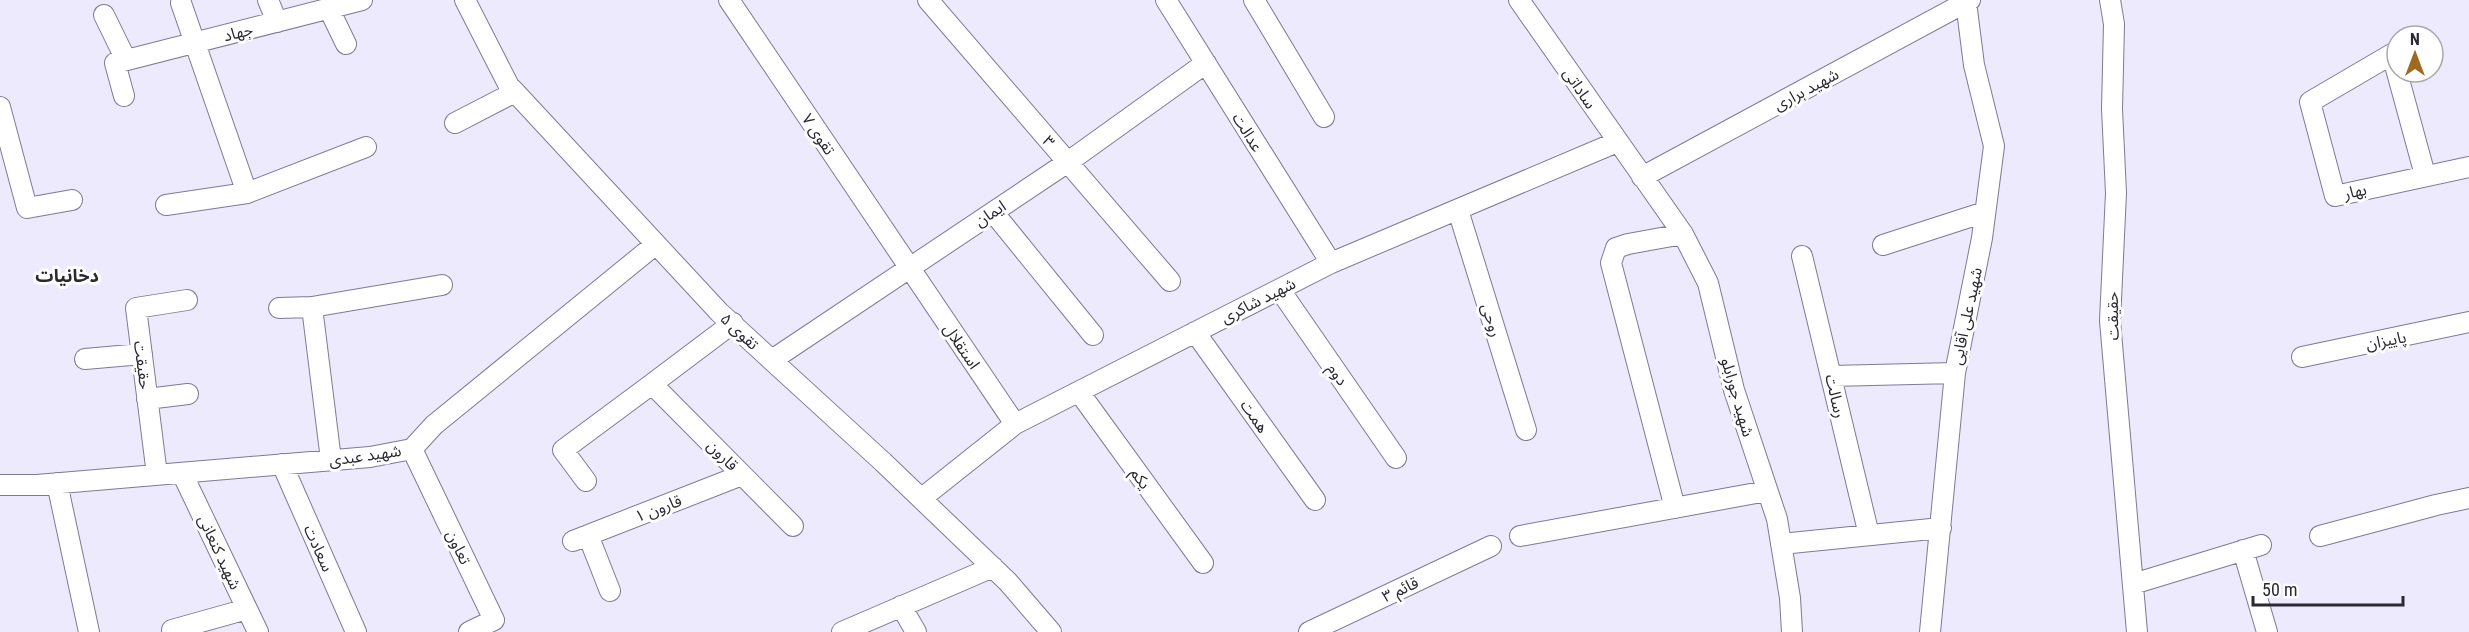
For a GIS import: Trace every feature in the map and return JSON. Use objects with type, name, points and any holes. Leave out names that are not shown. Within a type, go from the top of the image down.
[{"type":"street","points":[[268,0],[276,22]]},
{"type":"street","name":"جهاد","points":[[120,62],[362,0]]},
{"type":"street","name":"تقوی ۵","points":[[465,0],[509,86],[733,324],[922,498],[993,567],[1051,632]]},
{"type":"street","name":"تقوی ۷","points":[[729,0],[909,267]]},
{"type":"street","name":"۳","points":[[928,0],[1170,281]]},
{"type":"street","name":"عدالت","points":[[1166,0],[1331,263]]},
{"type":"street","points":[[1254,0],[1324,117]]},
{"type":"street","name":"ساداتی","points":[[1519,0],[1642,177]]},
{"type":"street","name":"حقیقت","points":[[2110,0],[2114,24],[2112,109],[2116,193],[2110,321],[2137,632]]},
{"type":"street","name":"شهید براری","points":[[1642,177],[1943,6],[1968,1]]},
{"type":"street","name":"شهید علی آقایی","points":[[1930,632],[1955,373],[1982,238],[1994,146],[1974,65],[1968,1]]},
{"type":"street","points":[[181,3],[247,193]]},
{"type":"street","points":[[328,9],[346,45]]},
{"type":"street","points":[[104,15],[120,62],[124,96]]},
{"type":"street","name":"بهار","points":[[2425,175],[2392,54],[2310,102],[2335,196],[2469,167]]},
{"type":"street","name":"ایمان","points":[[772,360],[1068,162],[1206,63]]},
{"type":"street","points":[[455,123],[515,92]]},
{"type":"street","points":[[0,107],[27,208],[72,200]]},
{"type":"street","name":"شهید شاکری","points":[[922,498],[1015,424],[1331,263],[1617,142]]},
{"type":"street","points":[[166,205],[247,193],[366,147]]},
{"type":"street","name":"شهید جورابلو","points":[[1642,177],[1683,234],[1708,283],[1734,390],[1777,519],[1790,598],[1792,632]]},
{"type":"street","name":"روحی","points":[[1458,210],[1526,430]]},
{"type":"street","points":[[993,212],[1092,335]]},
{"type":"street","points":[[1882,245],[1985,212]]},
{"type":"street","points":[[1675,508],[1611,263],[1616,248],[1683,234]]},
{"type":"street","name":"شهید عبدی","points":[[0,484],[57,483],[182,473],[369,457],[412,449],[434,425],[656,244]]},
{"type":"street","name":"رسالت","points":[[1802,256],[1869,535]]},
{"type":"street","name":"استقلال","points":[[909,267],[1015,424]]},
{"type":"street","points":[[279,308],[312,307],[442,285]]},
{"type":"street","name":"دوم","points":[[1280,290],[1396,458]]},
{"type":"street","name":"حقیقت","points":[[157,475],[136,308],[187,300]]},
{"type":"street","points":[[312,307],[331,460]]},
{"type":"street","name":"پاییزان","points":[[2302,357],[2469,322]]},
{"type":"street","points":[[586,481],[563,450],[733,324]]},
{"type":"street","name":"همت","points":[[1195,332],[1315,501]]},
{"type":"street","points":[[85,359],[142,354]]},
{"type":"street","points":[[1831,376],[1955,373]]},
{"type":"street","name":"قارون","points":[[652,384],[794,526]]},
{"type":"street","name":"یکم","points":[[1079,392],[1203,563]]},
{"type":"street","points":[[147,399],[188,394]]},
{"type":"street","name":"تعاون","points":[[412,449],[494,620],[469,632]]},
{"type":"street","name":"سعادت","points":[[282,464],[356,632]]},
{"type":"street","name":"شهید کنعانی","points":[[182,473],[258,632]]},
{"type":"street","name":"قارون ۱","points":[[610,591],[581,538],[742,475]]},
{"type":"street","points":[[57,483],[89,632]]},
{"type":"street","points":[[1520,536],[1767,491]]},
{"type":"street","points":[[2320,536],[2469,498]]},
{"type":"street","points":[[1781,544],[1941,528]]},
{"type":"street","name":"قائم ۳","points":[[1309,632],[1491,546]]},
{"type":"street","points":[[2133,584],[2252,548],[2267,632]]},
{"type":"street","points":[[842,632],[993,567]]},
{"type":"street","points":[[901,606],[916,632]]},
{"type":"street","points":[[172,630],[247,609]]},
{"type":"district","name":"دخانیات","points":[[67,276]]}]
